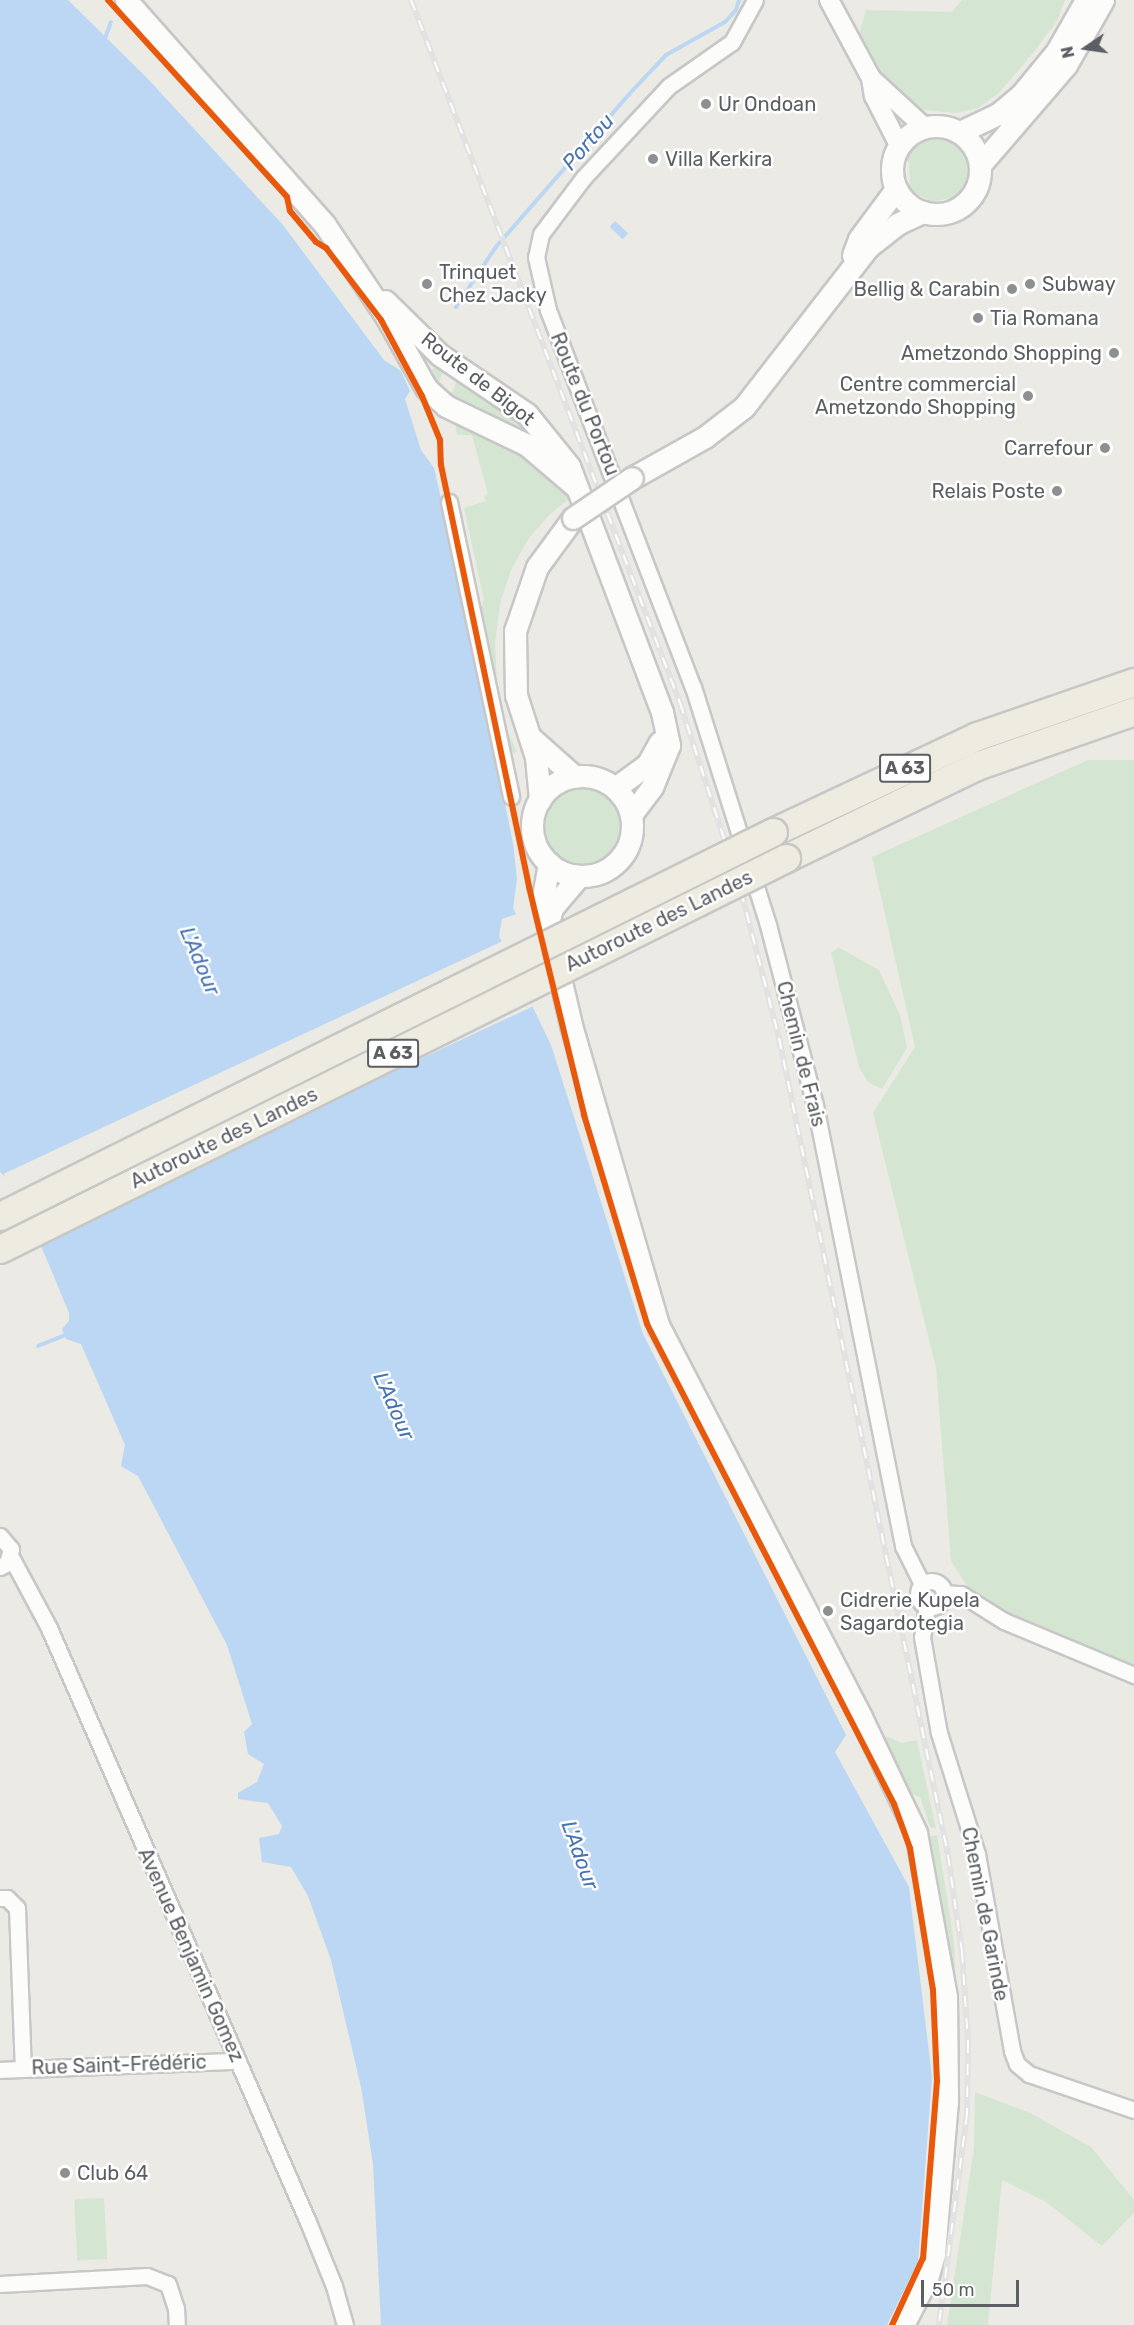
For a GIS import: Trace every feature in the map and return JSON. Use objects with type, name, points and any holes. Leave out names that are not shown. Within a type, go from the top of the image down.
[{"type":"highway","points":[[1041,712],[1087,681],[1134,667]]},
{"type":"highway","name":"Autoroute des Landes","points":[[0,1216],[916,763],[1041,712],[1134,682]]},
{"type":"highway","name":"Autoroute des Landes","points":[[0,1249],[786,858],[976,766],[1071,730],[1134,711]]},
{"type":"main road","name":"Route de Bigot","points":[[126,0],[325,225],[366,283],[426,388],[446,406],[528,445],[574,486]]},
{"type":"main road","points":[[960,132],[998,114],[1021,95],[1057,51],[1086,0]]},
{"type":"main road","points":[[980,165],[1066,65],[1103,0]]},
{"type":"main road","points":[[924,127],[948,127],[960,132],[974,147],[980,165],[977,186],[963,204],[941,213],[923,212],[912,207],[896,189],[892,166],[899,145],[924,127]]},
{"type":"main road","points":[[847,270],[859,239],[896,189]]},
{"type":"main road","points":[[540,800],[530,736],[516,695],[515,632],[537,567],[573,518],[632,478],[705,437],[744,407],[791,350],[847,270],[881,235],[923,212]]},
{"type":"main road","name":"Route de Bigot","points":[[366,283],[440,355],[527,414],[569,466],[574,486],[666,731],[669,745],[661,768],[631,815]]},
{"type":"main road","points":[[615,788],[647,765],[666,731]]},
{"type":"main road","points":[[530,736],[575,777]]},
{"type":"main road","points":[[575,777],[590,777],[615,788],[631,815],[632,830],[620,859],[594,875],[579,876],[549,863],[534,840],[534,813],[540,800],[561,781],[575,777]]},
{"type":"main road","points":[[549,863],[542,901],[571,1025],[659,1327],[870,1733],[916,1833],[946,1997],[947,2101],[934,2254],[927,2278],[903,2325]]},
{"type":"main road","points":[[548,924],[552,908],[579,876]]},
{"type":"street","name":"Route du Portou","points":[[637,536],[548,310],[536,257],[541,234],[584,177],[669,86],[732,42],[756,0]]},
{"type":"street","points":[[829,0],[871,78],[874,96],[899,145]]},
{"type":"street","points":[[871,78],[924,127]]},
{"type":"street","points":[[449,502],[511,797]]},
{"type":"street","name":"Chemin de Frais","points":[[637,536],[693,687],[792,1015],[815,1105],[903,1546],[922,1584],[918,1594],[927,1606]]},
{"type":"street","name":"Avenue Benjamin Gomez","points":[[1,1532],[12,1549],[4,1565],[30,1588],[334,2286],[345,2325]]},
{"type":"street","points":[[922,1584],[936,1581],[945,1593],[960,1594],[1004,1621],[1134,1675]]},
{"type":"street","points":[[927,1606],[941,1603],[945,1593]]},
{"type":"street","name":"Chemin de Garinde","points":[[927,1606],[922,1637],[939,1732],[977,1854],[1007,2034],[1017,2064],[1029,2074],[1134,2110]]},
{"type":"street","points":[[0,1898],[7,1898],[17,1908],[23,2069]]},
{"type":"street","name":"Rue Saint-Frédéric","points":[[0,2070],[237,2061]]},
{"type":"street","points":[[0,2284],[147,2276],[168,2284],[176,2308],[177,2325]]},
{"type":"green space","points":[[962,0],[1065,0],[1057,21],[1034,52],[999,93],[978,108],[957,113],[924,110],[907,103],[880,73],[859,35],[866,10],[952,12]]},
{"type":"green space","points":[[940,135],[955,141],[966,153],[969,177],[955,197],[932,202],[910,190],[909,163],[905,157],[917,141]]},
{"type":"green space","points":[[400,322],[445,366],[438,385],[425,376],[436,366],[426,355],[419,361]]},
{"type":"green space","points":[[459,374],[487,389],[552,448],[449,402]]},
{"type":"green space","points":[[455,421],[512,443],[573,496],[549,515],[529,538],[511,570],[500,604],[495,643],[497,685],[504,722],[517,752],[507,753],[480,610],[484,600],[464,508],[486,501],[484,496],[488,494],[472,435],[457,435]]},
{"type":"green space","points":[[1088,760],[1134,760],[1134,1687],[974,1596],[951,1561],[936,1368],[873,1113],[915,1047],[872,857]]},
{"type":"green space","points":[[583,787],[598,790],[611,798],[619,811],[622,826],[619,841],[611,854],[598,862],[583,865],[568,862],[555,854],[547,841],[544,826],[547,811],[555,798],[568,790]]},
{"type":"green space","points":[[838,947],[879,970],[900,1015],[907,1048],[882,1089],[868,1082],[859,1067],[831,953]]},
{"type":"green space","points":[[886,1736],[902,1743],[917,1740],[936,1829],[930,1827],[920,1797],[910,1793],[891,1755]]},
{"type":"green space","points":[[937,1835],[954,1942],[960,2070],[955,2070],[925,1838]]},
{"type":"green space","points":[[975,2092],[1030,2113],[1091,2147],[1134,2200],[1134,2213],[1102,2246],[1046,2202],[1002,2180],[988,2325],[947,2325],[974,2148]]},
{"type":"green space","points":[[104,2198],[107,2259],[77,2260],[74,2200]]},
{"type":"water","name":"L'Adour","points":[[0,0],[68,0],[147,78],[283,225],[384,360],[401,371],[410,391],[405,399],[421,450],[434,468],[513,843],[517,879],[513,908],[516,914],[502,919],[499,936],[551,1045],[643,1334],[846,1735],[835,1752],[909,1887],[932,2077],[918,2262],[887,2325],[381,2325],[373,2164],[361,2087],[331,1960],[308,1896],[291,1867],[262,1862],[259,1838],[279,1834],[282,1826],[268,1803],[238,1799],[238,1793],[257,1782],[264,1764],[248,1754],[244,1732],[252,1724],[227,1645],[138,1476],[121,1466],[125,1445],[81,1344],[66,1339],[62,1329],[69,1321],[69,1313],[17,1188],[0,1172]]},
{"type":"water","points":[[615,221],[628,233],[623,239],[610,227]]},
{"type":"pier","points":[[505,940],[535,1005],[34,1239],[4,1174]]},
{"type":"waterway","name":"Portou","points":[[456,307],[495,248],[633,90],[666,55],[725,22],[736,10],[739,0]]},
{"type":"waterway","points":[[104,41],[111,22]]},
{"type":"waterway","points":[[38,1346],[67,1334]]},
{"type":"railway","points":[[411,0],[680,703],[741,891],[779,1038],[948,1855],[962,1952],[968,2042],[967,2114],[939,2325]]},
{"type":"cycle path","points":[[108,0],[287,197],[290,211],[316,242],[326,248],[381,320],[422,396],[440,440],[441,465],[529,887],[584,1115],[647,1324],[894,1804],[910,1848],[933,1990],[937,2081],[923,2258],[892,2325]]},
{"type":"place","name":"Ur Ondoan","points":[[706,104]]},
{"type":"place","name":"Villa Kerkira","points":[[653,159]]},
{"type":"place","name":"Trinquet Chez Jacky","points":[[427,284]]},
{"type":"place","name":"Subway","points":[[1030,284]]},
{"type":"place","name":"Bellig & Carabin","points":[[1012,289]]},
{"type":"place","name":"Tia Romana","points":[[978,318]]},
{"type":"place","name":"Ametzondo Shopping","points":[[1114,353]]},
{"type":"place","name":"Centre commercial Ametzondo Shopping","points":[[1028,396]]},
{"type":"place","name":"Carrefour","points":[[1105,448]]},
{"type":"place","name":"Relais Poste","points":[[1057,491]]},
{"type":"place","name":"Cidrerie Kupela Sagardotegia","points":[[828,1611]]},
{"type":"place","name":"Club 64","points":[[65,2173]]}]
